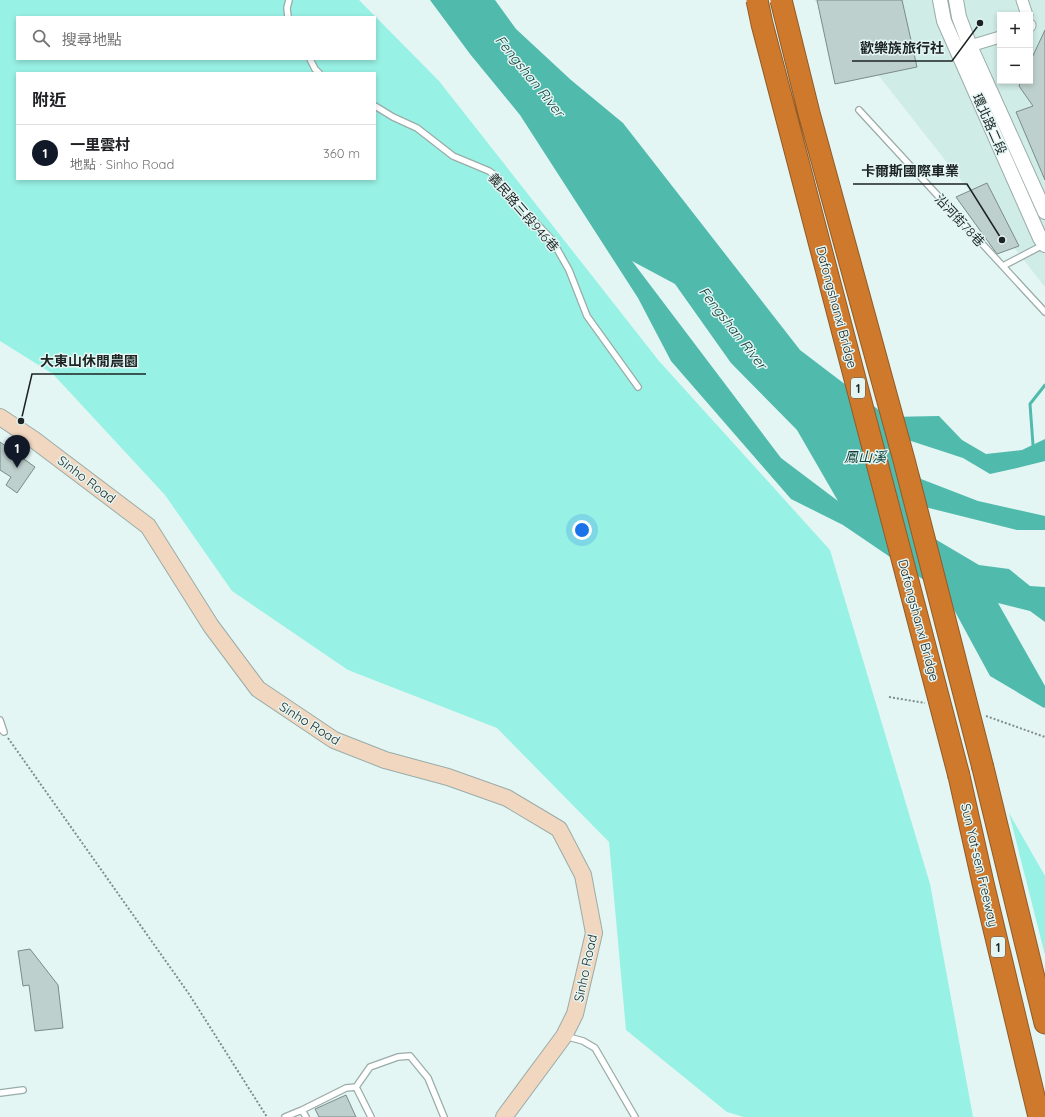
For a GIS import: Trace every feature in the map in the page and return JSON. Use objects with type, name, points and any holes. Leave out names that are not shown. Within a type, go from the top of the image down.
[{"type":"highway","name":"Dafongshanxi Bridge","points":[[757,0],[762,24],[959,776]]},
{"type":"highway","name":"Dafongshanxi Bridge","points":[[781,0],[809,113],[904,460],[983,768]]},
{"type":"highway","name":"Sun Yat-sen Freeway","points":[[983,768],[1045,1023]]},
{"type":"highway","name":"Sun Yat-sen Freeway","points":[[959,776],[1039,1117]]},
{"type":"main road","name":"Sinho Road","points":[[0,417],[33,439],[148,526],[211,626],[258,689],[334,740],[385,760],[448,777],[507,798],[559,829],[583,875],[594,933],[575,1014],[564,1036],[504,1117]]},
{"type":"street","name":"環北路二段","points":[[940,0],[944,21],[1040,238],[1045,244]]},
{"type":"street","name":"環北路二段","points":[[956,0],[959,17],[970,46],[1045,212]]},
{"type":"street","points":[[1022,0],[1026,12]]},
{"type":"street","points":[[970,46],[997,37]]},
{"type":"lane","points":[[288,0],[288,16]]},
{"type":"lane","points":[[310,60],[318,72]]},
{"type":"lane","name":"義民路三段946巷","points":[[376,107],[393,117],[417,128],[453,156],[489,171],[496,176],[522,208],[552,240],[569,270],[587,316],[638,387]]},
{"type":"lane","name":"沿河街78巷","points":[[859,110],[1045,312]]},
{"type":"lane","points":[[1002,266],[1045,244]]},
{"type":"lane","points":[[0,720],[2,730]]},
{"type":"lane","points":[[564,1036],[583,1041],[595,1048],[635,1117]]},
{"type":"lane","points":[[285,1117],[346,1088],[356,1086],[370,1067],[398,1057],[410,1056],[428,1078],[444,1117]]},
{"type":"lane","points":[[356,1086],[370,1117]]},
{"type":"lane","points":[[0,1093],[23,1090]]},
{"type":"lane","points":[[302,1110],[306,1117]]},
{"type":"path","points":[[984,715],[1045,737]]},
{"type":"path","points":[[2,730],[189,994],[267,1117]]},
{"type":"shaded area","points":[[0,0],[359,0],[375,16],[16,16],[16,60],[376,60],[376,17],[439,81],[659,361],[830,550],[930,884],[973,1117],[744,1117],[727,1112],[626,1030],[609,842],[497,728],[348,670],[232,591],[165,495],[53,374],[0,341]]},
{"type":"shaded area","points":[[814,0],[1045,0],[1045,287],[842,29]]},
{"type":"shaded area","points":[[1009,813],[1045,876],[1045,955]]},
{"type":"water","name":"鳳山溪","points":[[430,0],[495,0],[516,29],[571,80],[623,123],[800,350],[888,417],[939,416],[962,440],[986,454],[1022,450],[1045,439],[1045,461],[990,474],[963,458],[908,440],[921,479],[978,501],[1045,516],[1045,530],[1017,530],[925,507],[935,539],[979,565],[1009,569],[1030,586],[1045,587],[1045,622],[1030,611],[998,603],[1045,686],[1044,708],[990,676],[946,595],[843,525],[791,499],[671,361],[638,298],[520,115],[470,54]],"holes":[[[632,261],[675,284],[731,363],[797,430],[838,501],[781,458]]]},
{"type":"building","points":[[817,0],[902,0],[917,67],[835,84]]},
{"type":"building","points":[[1045,30],[1045,180],[1016,112],[1033,106],[1019,86],[1020,84],[1033,84],[1033,56]]},
{"type":"building","points":[[987,183],[1019,246],[997,254],[956,197]]},
{"type":"building","points":[[0,442],[35,467],[17,493],[6,485],[11,477],[0,470]]},
{"type":"building","points":[[30,949],[58,985],[63,1028],[35,1031],[29,985],[23,986],[18,951]]},
{"type":"building","points":[[346,1095],[356,1117],[319,1117],[315,1109]]},
{"type":"waterway","points":[[1033,445],[1030,404],[1045,385]]},
{"type":"place","name":"歡樂族旅行社","points":[[980,23]]},
{"type":"place","name":"卡爾斯國際車業","points":[[1002,240]]},
{"type":"place","name":"大東山休閒農園","points":[[21,421]]},
{"type":"place","name":"一里雲村","points":[[17,468]]},
{"type":"water label","name":"Fengshan River","points":[[530,76]]},
{"type":"water label","name":"Fengshan River","points":[[733,328]]}]
